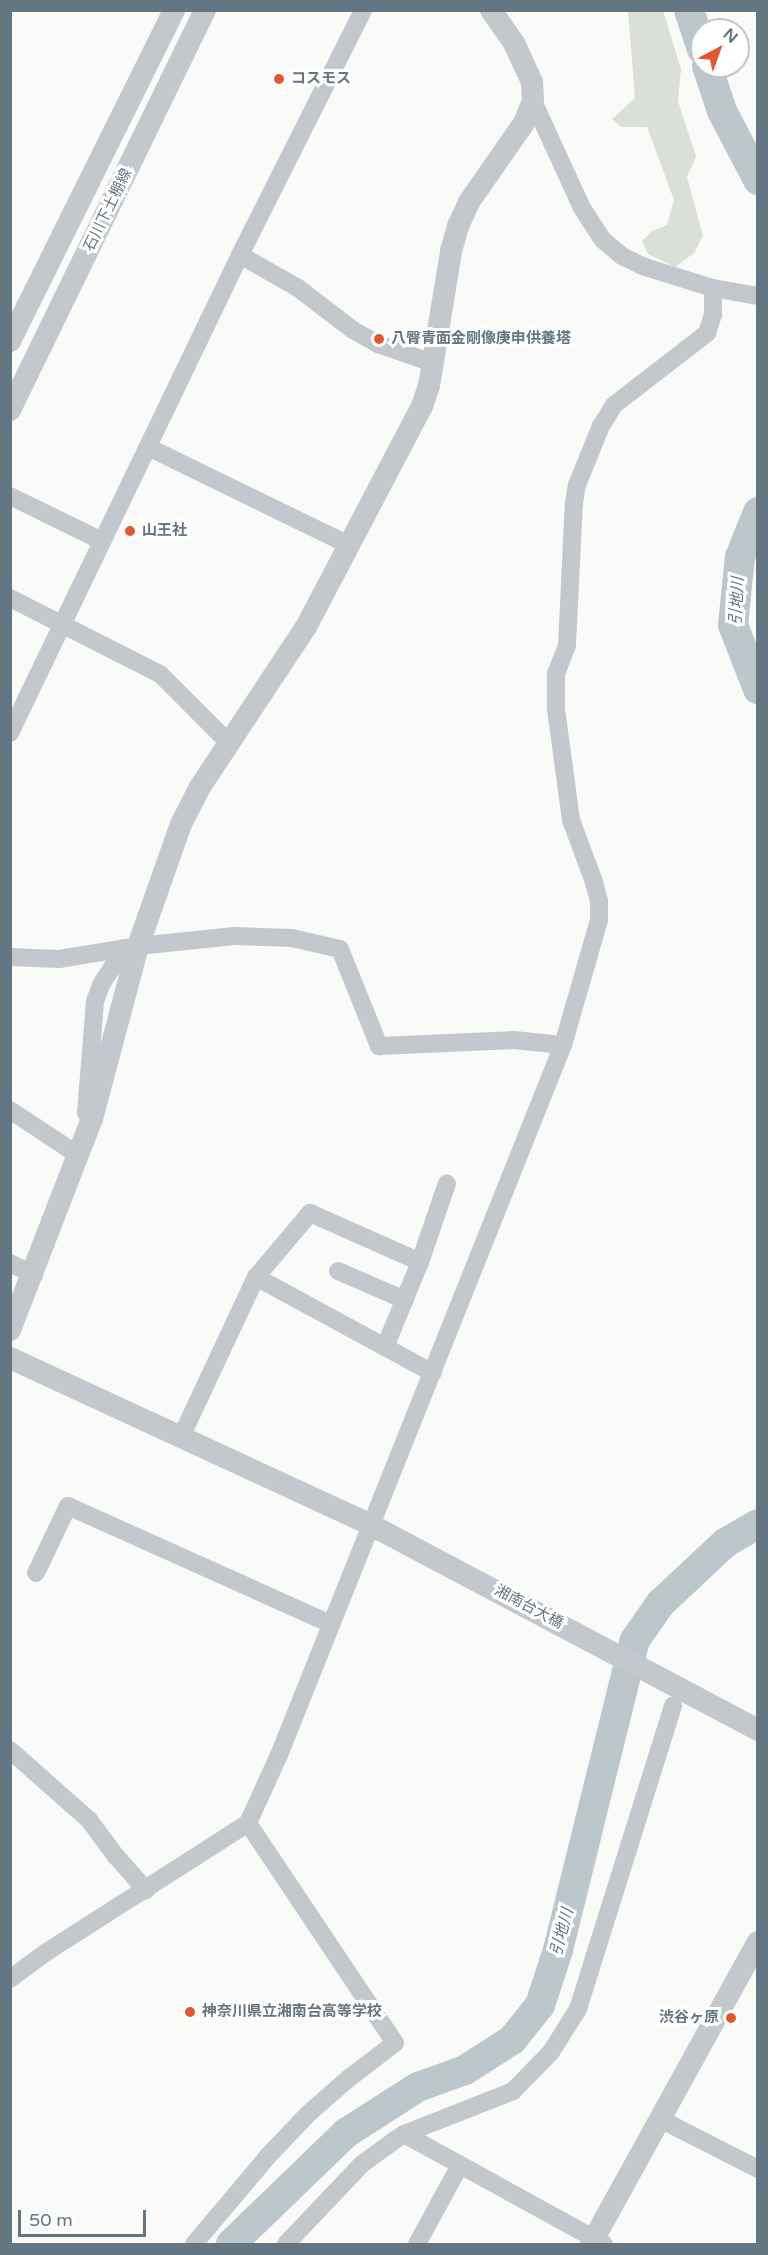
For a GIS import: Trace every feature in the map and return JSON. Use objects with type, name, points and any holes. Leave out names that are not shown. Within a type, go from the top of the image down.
[{"type":"street","name":"石川下土棚線","points":[[13,332],[174,10]]},
{"type":"street","name":"石川下土棚線","points":[[10,410],[206,10]]},
{"type":"street","points":[[10,733],[240,255],[363,10]]},
{"type":"street","points":[[10,1330],[34,1275],[92,1119],[131,947],[184,818],[200,787],[306,627],[378,485],[422,406],[433,363],[451,251],[458,226],[469,202],[524,123],[532,101],[532,82],[514,44],[491,10]]},
{"type":"street","points":[[532,101],[582,208],[603,240],[622,256],[645,267],[713,288],[758,296]]},
{"type":"street","points":[[240,255],[298,288],[353,330],[378,344],[433,363]]},
{"type":"street","points":[[10,1979],[45,1953],[146,1890],[248,1822],[279,1755],[563,1045],[599,920],[599,901],[594,882],[571,820],[556,709],[556,674],[567,645],[574,503],[578,485],[601,426],[614,405],[707,333],[713,315],[713,288]]},
{"type":"street","points":[[148,447],[349,545]]},
{"type":"street","points":[[10,496],[102,541]]},
{"type":"street","points":[[10,598],[160,674],[229,743]]},
{"type":"street","points":[[10,957],[59,959],[131,947],[234,936],[292,938],[339,949],[379,1046],[514,1040],[563,1045]]},
{"type":"street","points":[[10,1110],[81,1146]]},
{"type":"street","points":[[385,1347],[420,1262],[447,1183]]},
{"type":"street","points":[[182,1435],[256,1277],[310,1213],[420,1262]]},
{"type":"street","points":[[10,1263],[34,1275]]},
{"type":"street","points":[[338,1271],[405,1300]]},
{"type":"street","points":[[256,1277],[433,1373]]},
{"type":"street","name":"湘南台大橋","points":[[10,1358],[182,1435],[371,1524],[680,1698],[758,1730]]},
{"type":"street","points":[[36,1573],[68,1506],[330,1624]]},
{"type":"street","points":[[286,2244],[362,2164],[404,2134],[513,2091],[551,2052],[578,2009],[680,1698]]},
{"type":"street","points":[[10,1750],[89,1820],[115,1856],[146,1890]]},
{"type":"street","points":[[194,2244],[268,2156],[308,2114],[348,2079],[395,2043],[248,1822]]},
{"type":"street","points":[[404,2134],[596,2243],[660,2119],[758,1942]]},
{"type":"street","points":[[660,2119],[758,2169]]},
{"type":"street","points":[[417,2244],[460,2165]]},
{"type":"shaded area","points":[[628,11],[663,11],[681,69],[678,101],[696,157],[687,177],[703,236],[694,253],[675,267],[648,254],[642,241],[652,231],[667,225],[674,200],[647,127],[621,127],[612,119],[635,98]]},
{"type":"waterway","name":"引地川","points":[[689,10],[692,18]]},
{"type":"waterway","name":"引地川","points":[[711,78],[722,111],[758,180]]},
{"type":"waterway","name":"引地川","points":[[758,512],[740,557],[733,625],[758,689]]},
{"type":"waterway","name":"引地川","points":[[231,2244],[346,2133],[418,2087],[465,2070],[512,2040],[540,2005],[558,1950],[635,1640],[660,1604],[725,1543],[758,1524]]},
{"type":"place","name":"コスモス","points":[[279,79]]},
{"type":"place","name":"八臀青面金剛像庚申供養塔","points":[[379,339]]},
{"type":"place","name":"山王社","points":[[130,531]]},
{"type":"place","name":"神奈川県立湘南台高等学校","points":[[190,2012]]},
{"type":"place","name":"渋谷ヶ原","points":[[731,2018]]}]
